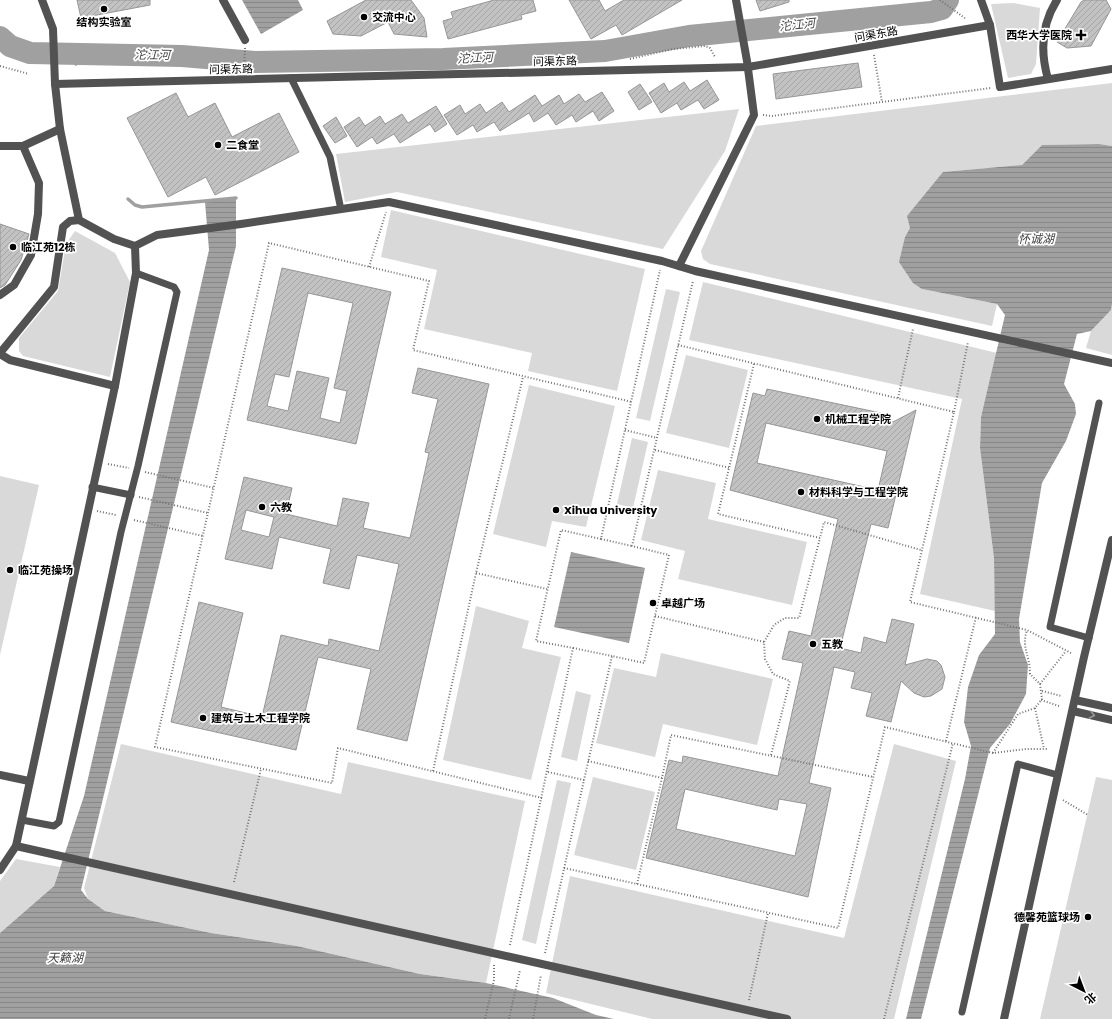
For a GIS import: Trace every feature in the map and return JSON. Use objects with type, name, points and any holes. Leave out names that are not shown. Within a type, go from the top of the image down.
[{"type":"street","points":[[223,0],[245,40]]},
{"type":"street","points":[[680,266],[754,115],[748,64],[736,0]]},
{"type":"street","points":[[981,0],[990,25],[1000,87],[1112,69]]},
{"type":"street","points":[[1048,79],[1044,64],[1042,42],[1047,19],[1057,0]]},
{"type":"street","points":[[44,1],[53,29],[55,84],[60,129],[79,220]]},
{"type":"street","name":"问渠东路","points":[[55,84],[748,64],[990,25]]},
{"type":"street","points":[[0,146],[23,146],[60,129]]},
{"type":"street","points":[[0,295],[14,285],[31,255],[36,228],[39,183],[23,146]]},
{"type":"street","points":[[114,386],[10,360],[0,353],[54,287],[63,227],[70,221],[79,220],[114,239],[135,246],[156,235],[389,202],[1112,363]]},
{"type":"street","points":[[0,870],[16,846],[22,820],[29,781],[114,386],[136,273],[135,246]]},
{"type":"street","points":[[1004,1019],[1112,540]]},
{"type":"street","points":[[1076,700],[1112,708]]},
{"type":"street","points":[[1073,711],[1112,720]]},
{"type":"street","points":[[0,775],[29,781]]},
{"type":"street","points":[[16,846],[787,1019]]},
{"type":"lane","points":[[291,78],[330,157],[340,205]]},
{"type":"lane","points":[[22,820],[54,826],[59,822],[177,292],[174,287],[136,273]]},
{"type":"lane","points":[[1089,638],[1050,627],[1099,403]]},
{"type":"lane","points":[[92,487],[131,495]]},
{"type":"lane","points":[[962,1012],[1018,764],[1058,775]]},
{"type":"path","points":[[940,0],[969,21]]},
{"type":"path","points":[[244,79],[245,40]]},
{"type":"path","points":[[873,45],[882,102]]},
{"type":"path","points":[[0,66],[30,74]]},
{"type":"path","points":[[754,115],[772,116],[1000,87]]},
{"type":"path","points":[[369,267],[389,202]]},
{"type":"path","points":[[542,798],[338,748],[332,783],[155,747],[269,243],[429,281],[413,350],[632,402]]},
{"type":"path","points":[[601,539],[660,270]]},
{"type":"path","points":[[632,546],[694,277]]},
{"type":"path","points":[[898,398],[913,328]]},
{"type":"path","points":[[968,340],[954,412],[910,602],[1027,630],[1071,653]]},
{"type":"path","points":[[678,345],[954,412]]},
{"type":"path","points":[[754,364],[718,514],[820,538]]},
{"type":"path","points":[[434,771],[476,573],[523,377]]},
{"type":"path","points":[[625,430],[657,438]]},
{"type":"path","points":[[655,450],[730,468]]},
{"type":"path","points":[[152,473],[214,488]]},
{"type":"path","points":[[146,498],[208,513]]},
{"type":"path","points":[[140,521],[203,536]]},
{"type":"path","points":[[771,755],[790,681],[773,674],[765,659],[764,642],[774,625],[785,618],[799,618],[824,522],[921,550]]},
{"type":"path","points":[[561,530],[632,546],[669,555],[644,663],[536,641],[561,530]]},
{"type":"path","points":[[476,573],[547,589]]},
{"type":"path","points":[[655,616],[764,642]]},
{"type":"path","points":[[946,741],[976,617]]},
{"type":"path","points":[[993,753],[1018,714],[1035,708],[1041,700],[1042,691],[1040,684],[1030,674],[1030,662],[1023,641],[1027,630]]},
{"type":"path","points":[[510,945],[573,648]]},
{"type":"path","points":[[1040,684],[1066,650]]},
{"type":"path","points":[[545,953],[612,656]]},
{"type":"path","points":[[1042,691],[1061,696]]},
{"type":"path","points":[[1041,700],[1059,706]]},
{"type":"path","points":[[1035,708],[1044,749]]},
{"type":"path","points":[[564,868],[838,928],[885,727],[993,753],[1048,749]]},
{"type":"path","points":[[637,884],[671,735],[873,777]]},
{"type":"path","points":[[884,1019],[954,743]]},
{"type":"path","points":[[588,760],[662,778]]},
{"type":"path","points":[[234,882],[261,769]]},
{"type":"path","points":[[547,772],[584,780]]},
{"type":"path","points":[[1062,800],[1088,815]]},
{"type":"path","points":[[749,1000],[768,913]]},
{"type":"path","points":[[485,1019],[494,980],[494,964]]},
{"type":"path","points":[[509,1019],[520,970]]},
{"type":"path","points":[[533,1019],[541,975]]},
{"type":"shaded area","points":[[1014,3],[1040,8],[1036,64],[1031,74],[1008,78],[991,4]]},
{"type":"shaded area","points":[[1112,83],[1112,146],[1099,144],[1042,145],[1022,165],[943,172],[905,237],[922,289],[997,304],[992,326],[710,264],[703,259],[701,251],[756,126]]},
{"type":"shaded area","points":[[739,109],[725,151],[663,249],[397,192],[345,202],[336,154]]},
{"type":"shaded area","points":[[391,210],[645,269],[617,391],[528,371],[532,353],[424,329],[437,270],[381,257]]},
{"type":"shaded area","points":[[75,231],[115,253],[130,282],[110,377],[23,356],[19,351],[19,338],[58,291],[66,244]]},
{"type":"shaded area","points":[[703,282],[997,353],[981,417],[980,448],[994,558],[995,611],[920,594],[962,399],[689,340]]},
{"type":"shaded area","points":[[666,289],[680,292],[650,421],[636,418]]},
{"type":"shaded area","points":[[1112,304],[1112,355],[1086,348],[1091,331],[1111,310]]},
{"type":"shaded area","points":[[686,355],[748,370],[729,448],[666,433]]},
{"type":"shaded area","points":[[529,385],[615,406],[586,527],[552,521],[546,547],[493,534]]},
{"type":"shaded area","points":[[632,438],[648,442],[633,508],[617,504]]},
{"type":"shaded area","points":[[658,470],[716,483],[708,519],[807,542],[792,605],[678,579],[685,551],[641,540]]},
{"type":"shaded area","name":"临江苑操场","points":[[0,476],[39,485],[0,655]]},
{"type":"shaded area","points":[[476,606],[529,621],[522,648],[561,657],[531,780],[443,760]]},
{"type":"shaded area","points":[[661,653],[773,679],[757,745],[663,724],[655,757],[596,743],[614,668],[656,677]]},
{"type":"shaded area","points":[[576,691],[591,695],[577,761],[561,757]]},
{"type":"shaded area","points":[[121,744],[341,794],[348,762],[525,801],[486,983],[420,974],[297,946],[211,933],[105,911],[88,899],[84,888]]},
{"type":"shaded area","points":[[894,744],[956,761],[894,1019],[652,1019],[546,993],[570,876],[844,938]]},
{"type":"shaded area","points":[[593,777],[655,792],[636,870],[574,855]]},
{"type":"shaded area","name":"德馨苑篮球场","points":[[1096,777],[1112,780],[1112,1019],[1040,1019]]},
{"type":"shaded area","points":[[557,780],[571,783],[536,944],[522,940]]},
{"type":"shaded area","points":[[16,859],[60,867],[54,886],[0,933],[0,881]]},
{"type":"water","points":[[242,0],[298,0],[303,10],[261,34]]},
{"type":"water","name":"怀诚湖","points":[[1099,144],[1112,146],[1111,310],[1091,331],[1077,334],[1064,384],[1075,404],[1076,414],[1066,441],[1042,483],[1019,619],[1020,642],[1028,665],[1026,694],[1010,724],[990,748],[921,1019],[906,1019],[965,779],[971,746],[964,722],[968,687],[979,655],[995,634],[994,558],[980,448],[981,417],[1005,315],[997,304],[922,289],[913,283],[899,262],[905,237],[910,228],[907,216],[943,172],[1022,165],[1042,145]]},
{"type":"water","name":"天籁湖","points":[[236,198],[236,246],[81,890],[88,899],[105,911],[211,933],[297,946],[420,974],[486,983],[553,998],[596,1015],[614,1019],[0,1019],[0,933],[54,886],[84,796],[209,250],[205,202]]},
{"type":"water","points":[[571,552],[645,568],[629,643],[554,627]]},
{"type":"building","name":"结构实验室","points":[[77,0],[150,0],[150,5],[81,18]]},
{"type":"building","points":[[366,0],[411,0],[424,18],[427,37],[394,34],[388,22],[361,36],[333,34],[327,21]]},
{"type":"building","points":[[494,0],[533,0],[536,11],[521,15],[522,19],[448,39],[443,21],[453,18],[451,12]]},
{"type":"building","points":[[569,0],[599,0],[605,11],[624,0],[682,0],[622,35],[616,25],[591,39]]},
{"type":"building","points":[[756,0],[789,0],[789,2],[760,11]]},
{"type":"building","points":[[1084,0],[1106,0],[1111,9],[1091,46],[1067,48],[1057,42],[1081,2]]},
{"type":"building","points":[[858,63],[862,87],[776,99],[773,74]]},
{"type":"building","points":[[707,80],[719,100],[704,109],[698,100],[681,110],[677,103],[661,113],[649,93],[664,83],[669,92],[684,82],[690,91]]},
{"type":"building","points":[[640,84],[652,102],[639,110],[628,92]]},
{"type":"building","points":[[602,92],[614,111],[599,121],[593,111],[576,122],[572,115],[556,125],[548,113],[534,122],[529,113],[500,131],[494,122],[477,132],[473,125],[457,135],[444,115],[460,105],[465,114],[480,104],[486,113],[502,102],[509,112],[535,95],[542,106],[559,95],[564,104],[579,94],[585,102]]},
{"type":"building","name":"二食堂","points":[[176,93],[188,117],[215,103],[232,137],[279,113],[299,152],[215,195],[206,177],[168,197],[127,118]]},
{"type":"building","points":[[436,106],[447,124],[435,132],[430,124],[400,143],[394,134],[377,144],[372,137],[357,147],[344,127],[359,117],[365,126],[380,116],[385,124],[402,114],[408,123]]},
{"type":"building","points":[[336,117],[347,136],[335,143],[323,126]]},
{"type":"building","name":"临江苑12栋","points":[[0,224],[29,234],[21,260],[5,285],[0,288]]},
{"type":"building","points":[[282,268],[391,292],[356,444],[247,420]],"holes":[[[308,293],[353,303],[334,388],[347,391],[340,423],[320,418],[329,378],[297,371],[288,411],[267,406],[275,374],[289,377]]]},
{"type":"building","name":"六教","points":[[418,368],[489,384],[407,741],[357,729],[371,669],[318,657],[296,750],[171,722],[199,602],[243,613],[221,707],[262,717],[281,635],[328,646],[329,639],[379,651],[399,564],[357,555],[349,589],[323,583],[331,549],[279,537],[272,569],[225,559],[244,477],[292,488],[286,514],[337,526],[343,498],[369,503],[363,528],[410,538],[429,453],[425,452],[438,399],[412,393]],"holes":[[[246,510],[274,517],[269,537],[241,530]]]},
{"type":"building","name":"五教","points":[[767,389],[881,413],[879,419],[893,422],[916,410],[888,528],[871,524],[840,648],[861,653],[864,637],[886,643],[892,619],[914,624],[905,665],[927,659],[937,661],[941,665],[945,677],[942,689],[931,696],[924,697],[914,693],[901,681],[891,722],[866,716],[872,693],[851,688],[855,672],[834,667],[809,783],[831,788],[808,897],[646,858],[669,760],[682,763],[683,756],[778,776],[803,663],[782,659],[789,631],[811,636],[838,519],[730,490],[753,393],[765,396]],"holes":[[[766,423],[887,451],[878,490],[757,463]],[[685,789],[777,810],[779,799],[807,804],[795,856],[676,829]]]},
{"type":"waterway","name":"沱江河","points":[[0,37],[10,46],[30,53],[182,56],[255,62],[443,59],[605,51],[689,36],[931,12],[942,9],[948,0]]},
{"type":"waterway","points":[[66,53],[76,64]]},
{"type":"waterway","points":[[128,199],[135,205],[142,207],[236,198]]},
{"type":"place","name":"结构实验室","points":[[104,9]]},
{"type":"place","name":"交流中心","points":[[364,17]]},
{"type":"place","name":"西华大学医院","points":[[1081,35]]},
{"type":"place","name":"二食堂","points":[[218,145]]},
{"type":"place","name":"临江苑12栋","points":[[13,247]]},
{"type":"place","name":"机械工程学院","points":[[817,419]]},
{"type":"place","name":"材料科学与工程学院","points":[[801,492]]},
{"type":"place","name":"六教","points":[[262,507]]},
{"type":"place","name":"Xihua University","points":[[556,510]]},
{"type":"place","name":"临江苑操场","points":[[10,570]]},
{"type":"place","name":"卓越广场","points":[[653,603]]},
{"type":"place","name":"五教","points":[[813,644]]},
{"type":"place","name":"建筑与土木工程学院","points":[[203,718]]},
{"type":"place","name":"德馨苑篮球场","points":[[1088,917]]}]
